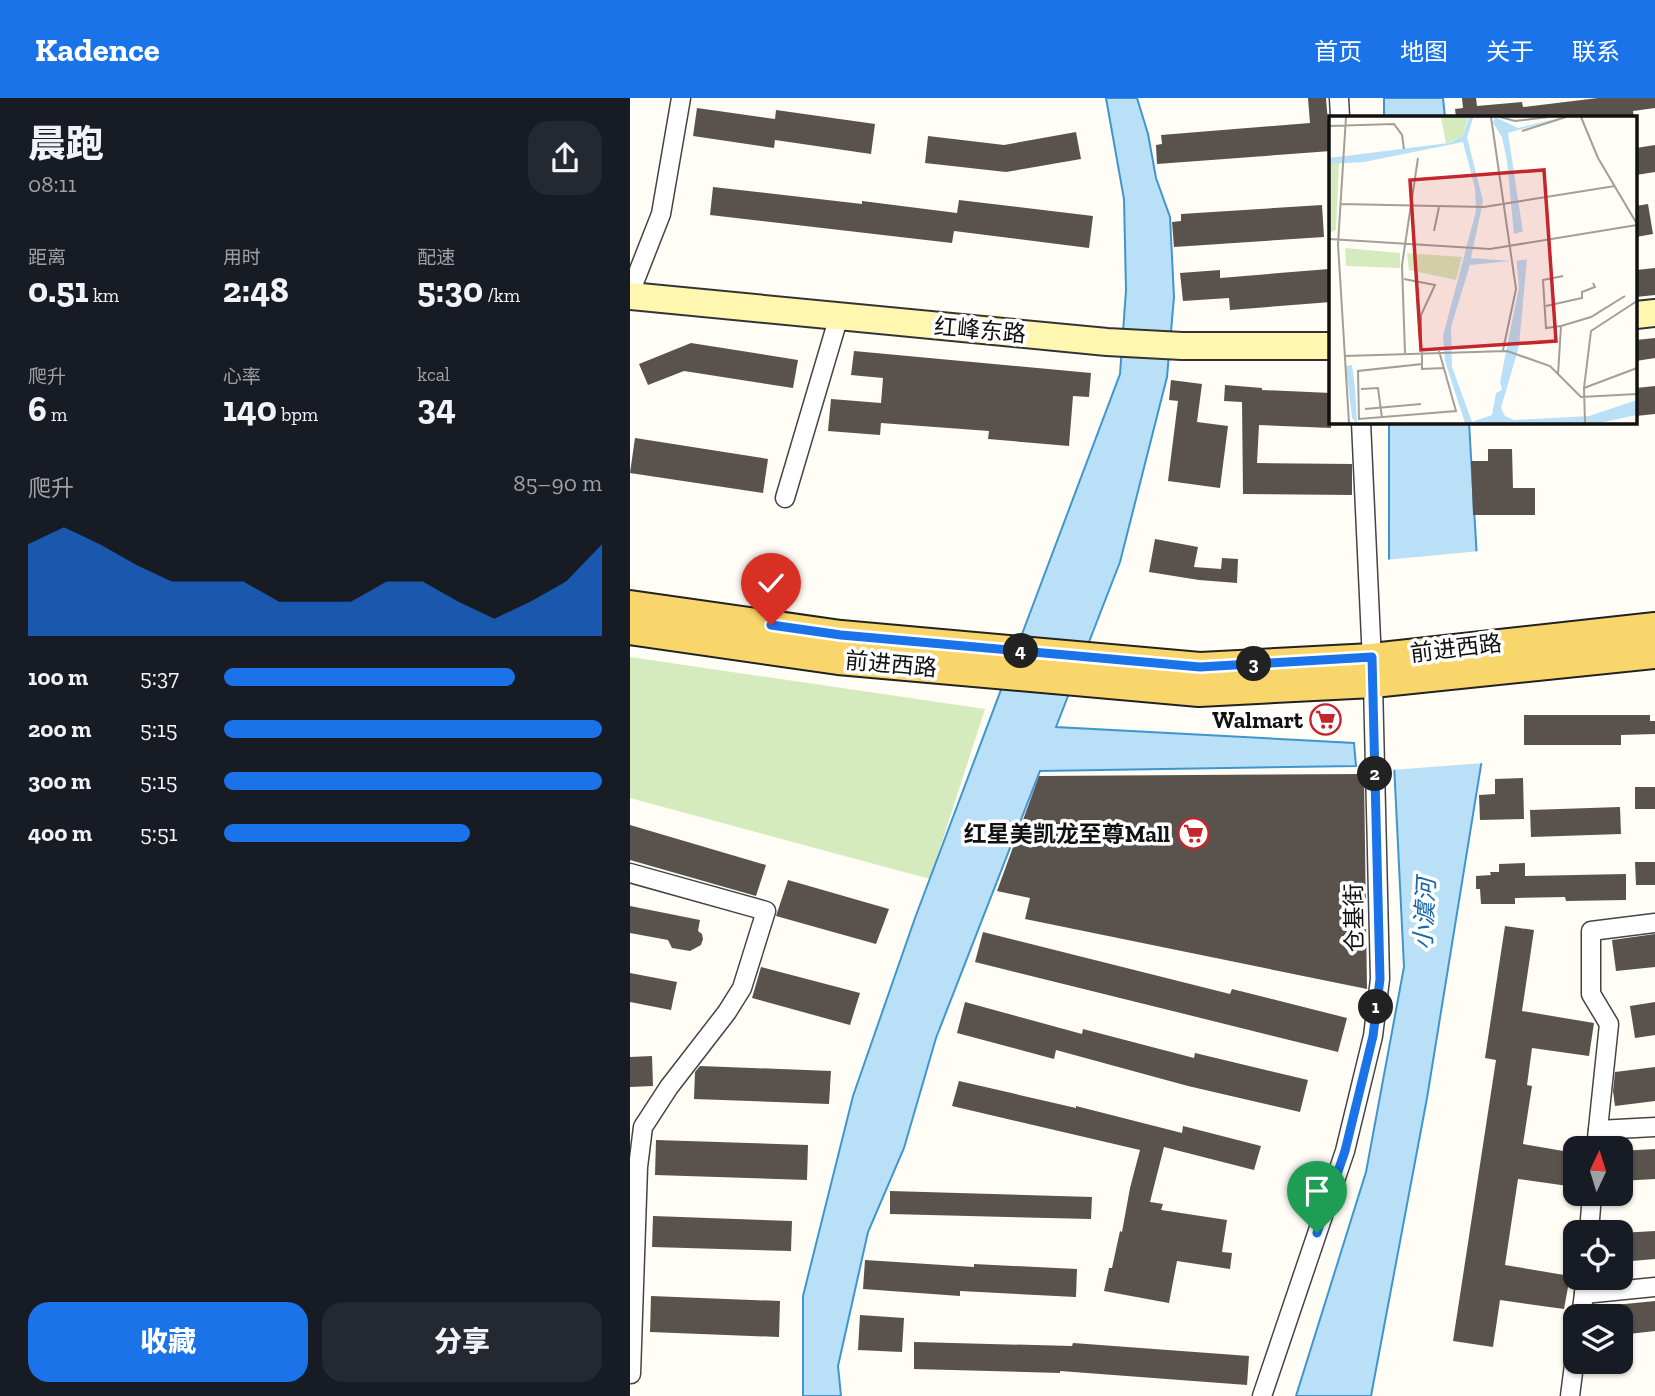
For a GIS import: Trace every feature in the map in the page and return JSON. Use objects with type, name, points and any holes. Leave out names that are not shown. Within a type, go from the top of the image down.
[{"type":"main road","name":"前进西路","points":[[630,605],[841,635],[993,661]]},
{"type":"main road","name":"前进西路","points":[[630,630],[838,660],[993,661],[1096,670],[1199,692],[1380,669],[1484,644],[1655,626]]},
{"type":"main road","name":"前进西路","points":[[1380,669],[1484,672],[1655,654]]},
{"type":"street","points":[[630,295],[662,215],[681,98]]},
{"type":"street","points":[[1339,98],[1340,116]]},
{"type":"street","name":"红峰东路","points":[[630,295],[1107,342],[1182,346],[1329,346]]},
{"type":"street","points":[[1637,315],[1655,313]]},
{"type":"street","points":[[785,498],[839,316]]},
{"type":"street","name":"仓基街","points":[[1262,1396],[1345,1151],[1373,1036],[1380,979],[1380,669],[1361,424]]},
{"type":"street","points":[[630,873],[766,911],[742,988],[643,1126],[638,1167],[631,1374]]},
{"type":"street","points":[[1597,1136],[1609,1024],[1591,994],[1591,931],[1655,923]]},
{"type":"street","points":[[1612,1136],[1655,1127]]},
{"type":"street","points":[[1633,1287],[1655,1287]]},
{"type":"street","points":[[1570,1396],[1573,1374]]},
{"type":"green space","points":[[630,657],[985,709],[930,879],[630,798]]},
{"type":"water","points":[[1106,98],[1137,98],[1148,134],[1156,178],[1170,217],[1174,297],[1167,377],[1120,562],[1056,727],[1354,743],[1356,766],[1040,771],[936,1038],[904,1148],[868,1232],[838,1366],[841,1396],[803,1396],[803,1296],[853,1096],[915,918],[1120,374],[1126,290],[1124,199]]},
{"type":"water","points":[[1384,98],[1443,98],[1445,116],[1384,116]]},
{"type":"water","name":"小澞河","points":[[1389,424],[1469,424],[1478,577],[1482,759],[1427,1098],[1371,1396],[1296,1396],[1366,1172],[1404,967],[1394,764],[1389,573]]},
{"type":"pier","points":[[1480,551],[1484,763],[1391,770],[1385,560]]},
{"type":"building","points":[[1308,98],[1326,98],[1329,151],[1157,164],[1156,145],[1162,144],[1161,135],[1310,123]]},
{"type":"building","points":[[1462,98],[1476,98],[1477,106],[1522,102],[1523,107],[1598,98],[1655,98],[1655,108],[1633,111],[1634,116],[1456,116],[1455,109],[1463,108]]},
{"type":"building","points":[[697,108],[775,119],[776,110],[875,124],[871,154],[775,140],[774,148],[693,136]]},
{"type":"building","points":[[1076,132],[1081,159],[1006,172],[925,163],[928,136],[1004,145]]},
{"type":"building","points":[[1655,145],[1655,172],[1637,175],[1637,148]]},
{"type":"building","points":[[713,187],[957,213],[959,200],[1093,216],[1089,248],[954,231],[952,243],[710,215]]},
{"type":"building","points":[[1648,204],[1653,234],[1637,237],[1637,206]]},
{"type":"building","points":[[1322,205],[1324,237],[1174,247],[1172,222],[1181,221],[1181,214]]},
{"type":"building","points":[[1655,268],[1655,295],[1637,297],[1637,270]]},
{"type":"building","points":[[1329,269],[1329,302],[1230,310],[1229,298],[1183,301],[1180,273],[1220,270],[1220,278]]},
{"type":"building","points":[[1655,338],[1655,358],[1637,361],[1637,340]]},
{"type":"building","points":[[691,343],[798,360],[793,388],[684,371],[648,385],[639,364]]},
{"type":"building","points":[[854,351],[1091,373],[1089,397],[1073,396],[1069,446],[988,439],[989,431],[881,423],[880,435],[828,431],[831,399],[881,403],[883,378],[851,375]]},
{"type":"building","points":[[1171,380],[1202,384],[1197,422],[1228,426],[1220,488],[1168,481],[1178,401],[1169,400]]},
{"type":"building","points":[[1225,385],[1262,390],[1329,393],[1331,428],[1259,425],[1257,463],[1352,464],[1352,495],[1243,494],[1242,402],[1224,401]]},
{"type":"building","points":[[1655,386],[1655,414],[1637,416],[1637,388]]},
{"type":"building","points":[[635,438],[768,459],[763,493],[630,473]]},
{"type":"building","points":[[1488,449],[1512,449],[1513,488],[1535,488],[1535,515],[1473,515],[1471,461],[1488,461]]},
{"type":"building","points":[[1155,539],[1198,547],[1194,567],[1221,569],[1222,558],[1238,559],[1237,583],[1149,572]]},
{"type":"building","points":[[1524,715],[1650,715],[1650,721],[1655,721],[1655,734],[1621,735],[1621,745],[1524,745]]},
{"type":"building","name":"红星美凯龙至尊Mall","points":[[1364,774],[1367,989],[1025,919],[1030,898],[997,891],[1039,776]]},
{"type":"building","points":[[1523,778],[1524,819],[1480,820],[1479,795],[1495,794],[1495,779]]},
{"type":"building","points":[[1635,787],[1655,787],[1655,809],[1635,809]]},
{"type":"building","points":[[1620,807],[1621,834],[1531,837],[1530,810]]},
{"type":"building","points":[[630,825],[766,865],[756,896],[630,860]]},
{"type":"building","points":[[1635,862],[1655,862],[1655,885],[1636,885]]},
{"type":"building","points":[[1525,863],[1525,876],[1626,874],[1626,900],[1515,898],[1515,904],[1481,904],[1480,889],[1476,889],[1476,876],[1499,872],[1499,864]]},
{"type":"building","points":[[788,880],[889,909],[876,944],[776,916]]},
{"type":"building","points":[[630,906],[700,920],[698,931],[702,934],[701,945],[690,951],[672,948],[668,940],[630,933]]},
{"type":"building","points":[[1505,926],[1534,930],[1522,1011],[1594,1023],[1589,1056],[1532,1048],[1527,1085],[1532,1086],[1523,1144],[1563,1151],[1563,1185],[1518,1179],[1505,1265],[1563,1275],[1563,1290],[1567,1290],[1565,1304],[1563,1309],[1500,1300],[1493,1347],[1453,1341],[1496,1060],[1485,1058]]},
{"type":"building","points":[[983,932],[1230,994],[1232,989],[1347,1018],[1338,1052],[975,962]]},
{"type":"building","points":[[1655,934],[1655,967],[1616,971],[1612,940]]},
{"type":"building","points":[[761,967],[860,993],[850,1025],[752,998]]},
{"type":"building","points":[[630,973],[677,982],[671,1010],[630,1002]]},
{"type":"building","points":[[965,1002],[1082,1034],[1083,1029],[1194,1058],[1195,1053],[1308,1080],[1300,1112],[1188,1086],[1056,1050],[1054,1059],[957,1033]]},
{"type":"building","points":[[1655,1002],[1655,1035],[1635,1038],[1630,1006]]},
{"type":"building","points":[[652,1056],[653,1086],[630,1087],[630,1057]]},
{"type":"building","points":[[700,1066],[831,1071],[829,1104],[694,1099],[695,1072]]},
{"type":"building","points":[[1655,1067],[1655,1101],[1615,1106],[1615,1072]]},
{"type":"building","points":[[959,1081],[1076,1106],[1182,1133],[1183,1126],[1261,1146],[1254,1170],[1164,1147],[1150,1202],[1163,1204],[1161,1210],[1227,1220],[1222,1252],[1232,1253],[1230,1269],[1177,1261],[1169,1303],[1104,1291],[1120,1231],[1122,1232],[1140,1150],[952,1106]]},
{"type":"building","points":[[656,1140],[808,1145],[807,1180],[655,1175]]},
{"type":"building","points":[[1655,1149],[1655,1179],[1633,1180],[1633,1150]]},
{"type":"building","points":[[890,1191],[1092,1197],[1091,1219],[890,1214]]},
{"type":"building","points":[[653,1216],[792,1221],[791,1251],[652,1247]]},
{"type":"building","points":[[1655,1231],[1655,1259],[1633,1261],[1633,1232]]},
{"type":"building","points":[[865,1260],[974,1267],[974,1264],[1077,1269],[1076,1297],[960,1291],[960,1296],[863,1289]]},
{"type":"building","points":[[651,1296],[780,1301],[779,1337],[650,1332]]},
{"type":"building","points":[[1655,1301],[1655,1331],[1633,1334],[1633,1304],[1625,1304]]},
{"type":"building","points":[[860,1315],[904,1318],[902,1352],[858,1350]]},
{"type":"building","points":[[914,1342],[1072,1346],[1073,1343],[1249,1356],[1247,1385],[1060,1371],[914,1369]]},
{"type":"place","name":"Walmart","points":[[1326,720]]},
{"type":"place","name":"红星美凯龙至尊Mall","points":[[1193,834]]},
{"type":"route","points":[[771,625],[841,635],[1200,667],[1372,657],[1380,979],[1373,1036],[1345,1151],[1317,1233]]}]
